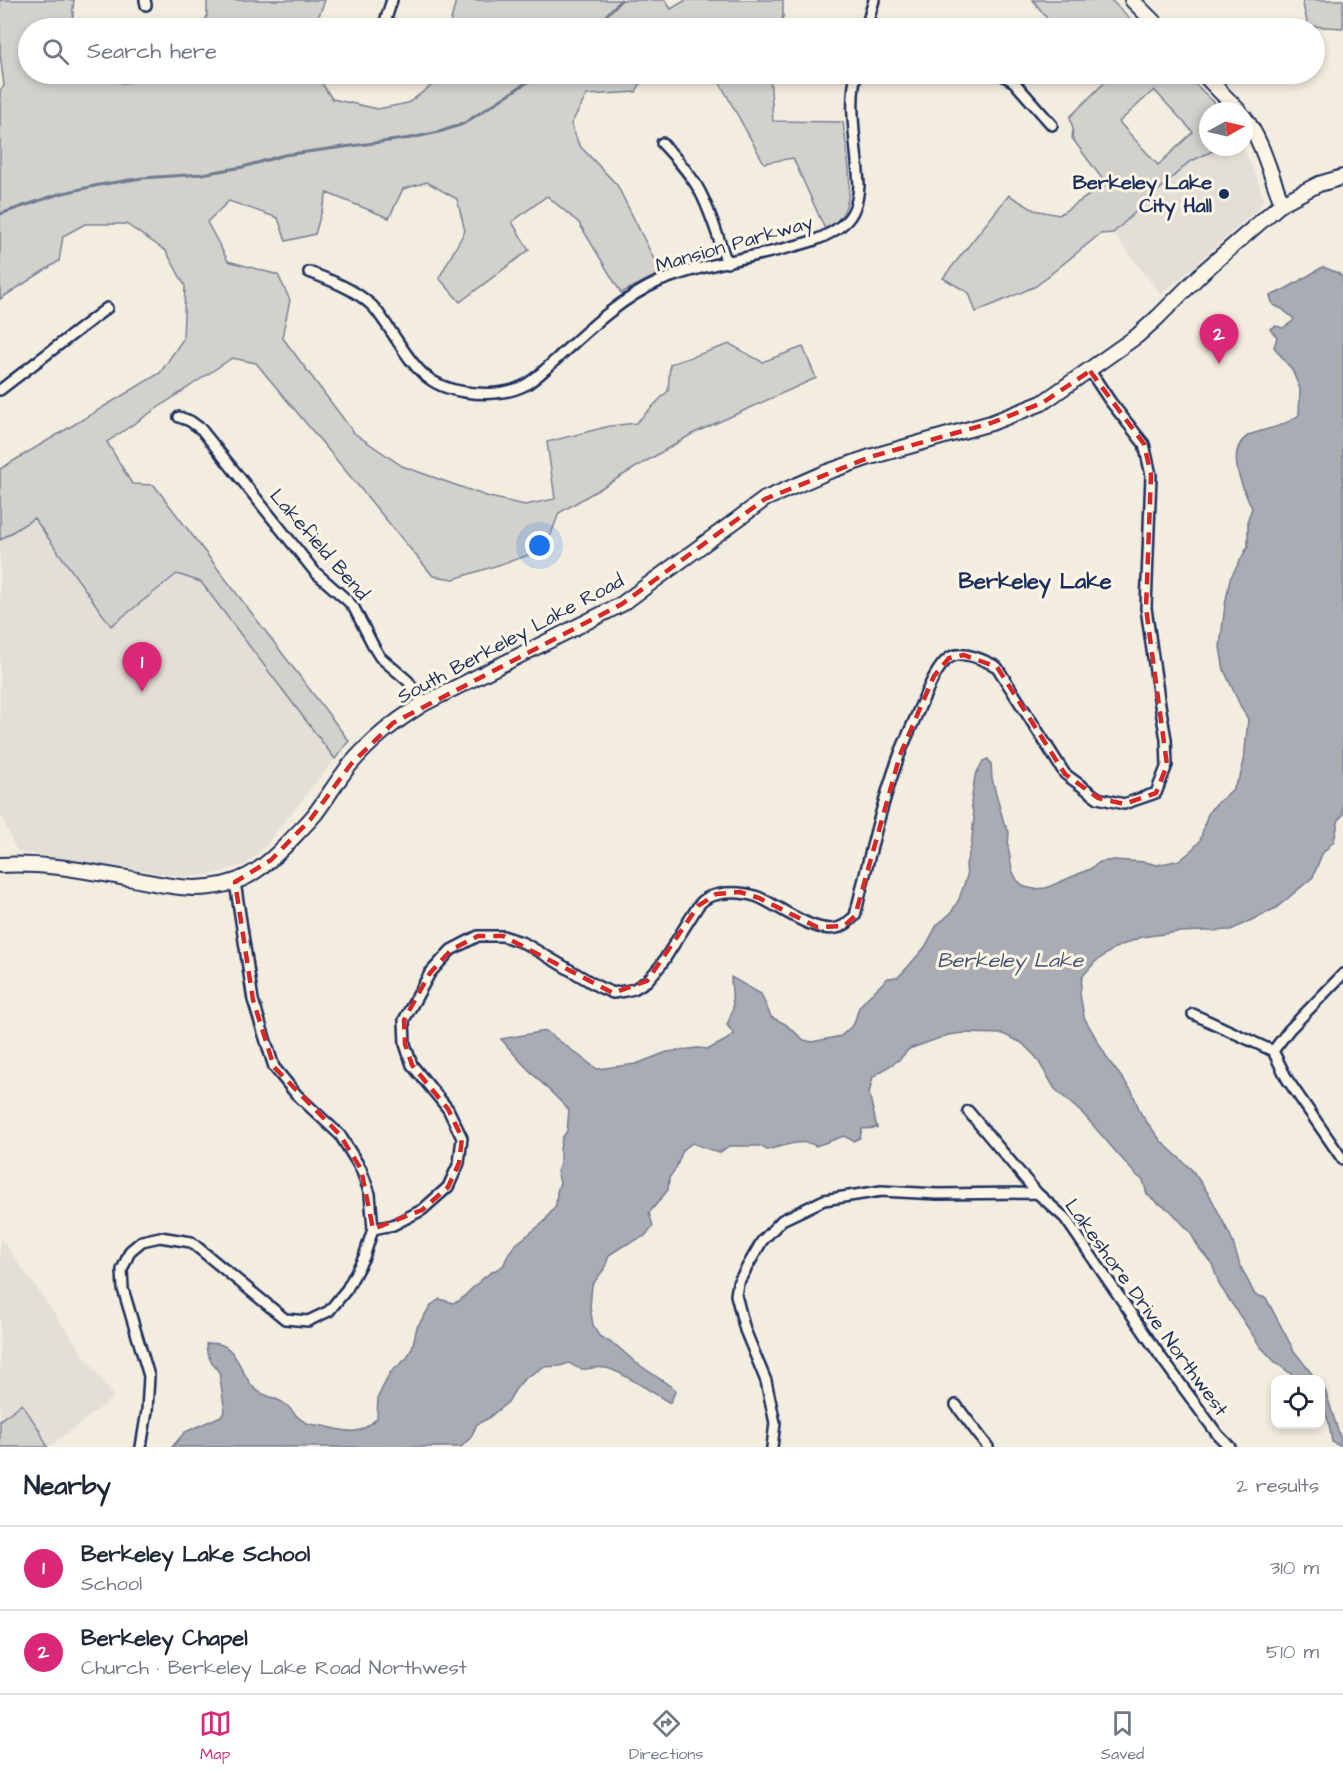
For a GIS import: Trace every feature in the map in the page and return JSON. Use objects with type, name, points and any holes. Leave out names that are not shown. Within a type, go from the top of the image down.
[{"type":"street","points":[[386,18],[392,0]]},
{"type":"street","points":[[869,18],[874,0]]},
{"type":"street","points":[[1132,0],[1150,18]]},
{"type":"street","name":"Mansion Parkway","points":[[309,272],[339,283],[369,302],[415,366],[432,382],[447,389],[485,394],[511,390],[527,384],[603,317],[648,287],[694,271],[824,237],[844,224],[853,213],[858,199],[859,185],[852,102],[854,84]]},
{"type":"street","points":[[1016,84],[1052,125]]},
{"type":"street","points":[[1213,84],[1230,102]]},
{"type":"street","points":[[1253,131],[1282,203]]},
{"type":"street","points":[[662,143],[698,188],[709,211],[727,263]]},
{"type":"street","name":"South Berkeley Lake Road","points":[[0,865],[51,866],[175,887],[197,888],[235,882],[255,873],[310,820],[337,782],[372,741],[393,723],[423,704],[622,604],[765,499],[826,472],[991,423],[1042,403],[1137,336],[1252,227],[1282,203],[1319,184],[1343,177]]},
{"type":"street","points":[[0,390],[107,308]]},
{"type":"street","points":[[373,1229],[393,1225],[422,1210],[448,1187],[459,1163],[462,1138],[448,1109],[412,1065],[405,1044],[405,1020],[416,998],[430,973],[452,950],[478,936],[503,936],[524,943],[613,993],[633,989],[647,981],[661,965],[698,906],[704,899],[716,894],[740,892],[759,898],[817,927],[843,926],[855,916],[882,810],[900,755],[934,676],[949,658],[964,655],[985,660],[997,667],[1065,774],[1098,798],[1124,804],[1156,793],[1167,765],[1166,739],[1146,608],[1151,476],[1144,444],[1110,401],[1090,370]]},
{"type":"street","name":"Lakefield Bend","points":[[179,417],[201,429],[315,572],[354,608],[380,657],[408,681],[423,704]]},
{"type":"street","points":[[141,1447],[147,1411],[149,1376],[123,1289],[122,1270],[130,1251],[142,1241],[160,1237],[191,1242],[285,1319],[308,1321],[329,1311],[347,1289],[364,1257],[373,1229],[370,1194],[362,1169],[339,1135],[296,1094],[274,1067],[253,1000],[235,882]]},
{"type":"street","points":[[1273,1051],[1289,1030],[1343,974]]},
{"type":"street","points":[[1193,1014],[1273,1051],[1287,1079],[1343,1160]]},
{"type":"street","points":[[968,1111],[1038,1193]]},
{"type":"street","name":"Lakeshore Drive Northwest","points":[[772,1447],[775,1423],[766,1381],[745,1330],[736,1295],[738,1283],[762,1241],[782,1220],[824,1200],[881,1191],[938,1194],[1038,1193],[1065,1218],[1218,1435],[1230,1447]]},
{"type":"street","points":[[956,1405],[988,1447]]},
{"type":"highlighted area","points":[[1090,371],[1144,444],[1151,475],[1146,608],[1167,765],[1156,793],[1124,804],[1098,798],[1065,774],[997,667],[964,655],[949,658],[934,676],[900,755],[855,916],[844,926],[817,927],[759,898],[740,892],[716,894],[698,906],[647,981],[613,993],[503,936],[478,936],[451,950],[430,973],[404,1020],[405,1044],[412,1065],[448,1109],[462,1138],[459,1163],[448,1187],[422,1210],[373,1229],[361,1169],[340,1135],[274,1067],[253,1000],[235,882],[271,860],[310,820],[351,764],[393,723],[622,604],[765,499],[870,457],[991,423],[1042,403]]},
{"type":"shaded area","points":[[0,0],[74,0],[73,18],[18,18],[18,84],[322,84],[332,99],[378,109],[408,103],[434,84],[640,84],[636,92],[587,95],[571,124],[579,145],[617,185],[661,273],[621,293],[579,223],[547,196],[512,222],[529,250],[460,302],[439,278],[465,231],[457,199],[427,182],[403,189],[389,218],[327,193],[315,234],[286,241],[278,218],[229,201],[207,222],[228,261],[278,275],[290,300],[282,337],[354,433],[402,466],[489,497],[525,505],[555,499],[547,442],[610,426],[636,423],[668,391],[670,364],[730,344],[762,362],[803,347],[816,378],[692,434],[559,513],[545,550],[454,579],[433,576],[256,363],[232,358],[107,442],[132,484],[154,485],[349,741],[335,759],[201,582],[177,574],[111,626],[34,518],[0,540],[0,469],[160,373],[183,339],[185,286],[166,251],[126,224],[85,224],[63,236],[59,261],[0,299],[0,90],[4,86],[0,54]]},
{"type":"shaded area","points":[[207,0],[325,0],[318,18],[206,18]]},
{"type":"shaded area","points":[[456,0],[665,0],[671,9],[686,0],[783,0],[782,18],[452,18]]},
{"type":"shaded area","points":[[1033,0],[1111,0],[1130,18],[1046,18]]},
{"type":"shaded area","points":[[1302,0],[1343,0],[1343,28],[1325,27],[1325,18],[1306,18]]},
{"type":"shaded area","points":[[721,84],[771,84],[773,121],[843,122],[849,174],[848,201],[844,212],[836,222],[825,229],[793,158],[764,163]]},
{"type":"shaded area","points":[[1103,84],[1195,84],[1214,102],[1199,102],[1199,156],[1202,156],[1189,162],[1113,233],[1100,234],[1036,286],[976,312],[969,293],[943,278],[1009,195],[1034,210],[1059,215],[1106,184],[1072,138],[1073,129],[1070,117]],"holes":[[[1154,90],[1193,132],[1158,165],[1119,122]]]},
{"type":"shaded area","points":[[1202,156],[1247,156],[1263,196],[1263,202],[1258,209],[1161,295],[1113,233],[1189,162]]},
{"type":"shaded area","points":[[33,518],[111,626],[178,574],[201,582],[335,759],[261,851],[246,864],[215,874],[183,877],[17,852],[0,813],[0,540]]},
{"type":"shaded area","points":[[0,1237],[114,1397],[49,1447],[22,1404],[0,1420]]},
{"type":"shaded area","points":[[22,1404],[40,1431],[47,1447],[0,1447],[0,1420]]},
{"type":"water","name":"Berkeley Lake","points":[[1323,267],[1338,273],[1343,278],[1343,815],[1339,819],[1334,841],[1322,854],[1313,877],[1276,908],[1231,930],[1178,932],[1141,937],[1115,948],[1095,962],[1082,977],[1080,994],[1084,1017],[1109,1061],[1132,1091],[1141,1114],[1161,1141],[1192,1170],[1210,1196],[1231,1237],[1240,1265],[1255,1295],[1266,1298],[1294,1351],[1313,1375],[1292,1375],[1260,1346],[1220,1286],[1212,1264],[1190,1232],[1170,1210],[1147,1194],[1143,1180],[1136,1175],[1084,1115],[1055,1089],[1036,1057],[1022,1043],[1003,1034],[964,1033],[948,1035],[909,1049],[900,1059],[873,1077],[869,1093],[877,1128],[862,1129],[860,1138],[853,1141],[844,1136],[816,1146],[798,1143],[767,1150],[760,1146],[729,1146],[719,1153],[692,1143],[683,1150],[669,1178],[668,1190],[649,1213],[653,1226],[645,1236],[609,1255],[605,1268],[592,1285],[590,1307],[593,1325],[599,1336],[617,1346],[635,1362],[676,1390],[670,1403],[612,1370],[601,1367],[584,1369],[569,1363],[543,1367],[524,1379],[508,1402],[477,1424],[471,1437],[461,1447],[172,1447],[185,1432],[225,1412],[219,1372],[207,1352],[206,1344],[216,1343],[230,1350],[253,1387],[285,1404],[305,1422],[346,1431],[358,1431],[364,1428],[377,1418],[378,1397],[390,1373],[407,1358],[417,1327],[431,1305],[440,1299],[453,1303],[459,1301],[481,1280],[503,1266],[515,1245],[544,1222],[556,1205],[560,1182],[557,1172],[560,1164],[560,1149],[562,1138],[567,1131],[569,1110],[501,1039],[546,1031],[597,1069],[636,1064],[667,1052],[697,1048],[709,1049],[734,1034],[727,1025],[733,1009],[731,977],[761,994],[771,1017],[785,1024],[804,1040],[812,1042],[841,1036],[854,1024],[859,1007],[867,998],[888,978],[898,977],[925,947],[937,925],[951,913],[959,899],[967,876],[966,864],[971,847],[974,818],[971,803],[975,776],[983,761],[988,759],[1004,823],[1009,832],[1008,846],[1012,870],[1017,880],[1025,887],[1046,888],[1090,869],[1100,862],[1114,860],[1157,865],[1180,860],[1189,853],[1200,841],[1211,809],[1232,790],[1240,777],[1244,761],[1248,719],[1224,670],[1220,647],[1230,579],[1248,546],[1248,519],[1252,508],[1240,481],[1236,460],[1241,443],[1249,435],[1281,425],[1299,415],[1300,389],[1292,370],[1274,347],[1277,337],[1270,329],[1276,326],[1283,328],[1294,319],[1273,305],[1270,296]]},
{"type":"water","points":[[1325,1390],[1341,1440],[1340,1446],[1332,1442],[1327,1419]]},
{"type":"waterway","points":[[604,18],[621,0]]},
{"type":"waterway","points":[[0,214],[59,194],[99,185],[142,178],[202,174],[243,167],[284,155],[411,138],[439,132],[463,124],[525,84]]},
{"type":"place","name":"Berkeley Lake City Hall","points":[[1224,194]]},
{"type":"place","name":"Berkeley Chapel","points":[[1219,364]]},
{"type":"place","name":"Berkeley Lake School","points":[[142,692]]},
{"type":"district","name":"Berkeley Lake","points":[[1035,580]]}]
